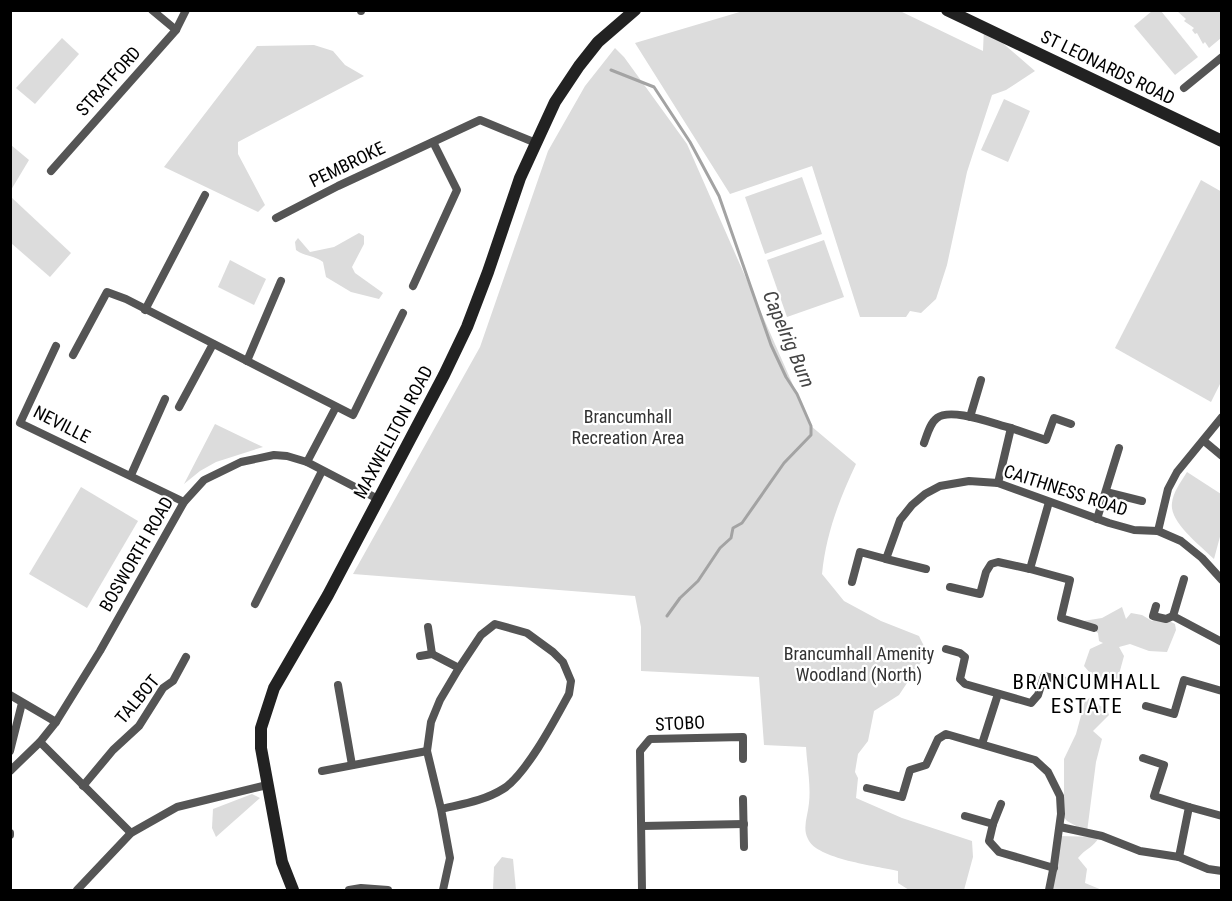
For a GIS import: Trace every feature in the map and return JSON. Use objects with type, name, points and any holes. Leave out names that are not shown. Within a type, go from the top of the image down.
[{"type":"street","points":[[152,10],[176,30]]},
{"type":"street","name":"STRATFORD","points":[[51,171],[176,30],[186,10]]},
{"type":"street","name":"MAXWELLTON ROAD","points":[[293,891],[282,862],[261,748],[261,728],[274,688],[327,595],[444,375],[466,329],[488,272],[520,178],[555,102],[598,42],[635,10]]},
{"type":"street","name":"ST LEONARDS ROAD","points":[[947,10],[1221,141]]},
{"type":"street","points":[[1184,88],[1221,57]]},
{"type":"street","name":"PEMBROKE","points":[[276,218],[338,186],[480,120],[536,143]]},
{"type":"street","points":[[413,286],[457,190],[433,142]]},
{"type":"street","points":[[145,310],[205,195]]},
{"type":"street","points":[[247,361],[281,281]]},
{"type":"street","points":[[73,355],[107,292],[126,299],[353,415],[403,313]]},
{"type":"street","points":[[179,407],[213,344]]},
{"type":"street","name":"NEVILLE","points":[[56,346],[20,423],[184,502]]},
{"type":"street","points":[[970,417],[981,380]]},
{"type":"street","points":[[131,475],[165,399]]},
{"type":"street","points":[[307,462],[336,407]]},
{"type":"street","points":[[924,443],[932,424],[938,417],[947,414],[970,417],[1046,440],[1054,418],[1071,424]]},
{"type":"street","points":[[1158,531],[1168,489],[1177,472],[1221,417]]},
{"type":"street","points":[[998,483],[1011,428]]},
{"type":"street","points":[[1204,441],[1221,456]]},
{"type":"street","points":[[1097,519],[1119,448]]},
{"type":"street","name":"BOSWORTH ROAD","points":[[10,771],[40,742],[56,722],[100,651],[184,502],[204,480],[241,462],[274,455],[287,456],[307,462],[378,499]]},
{"type":"street","points":[[255,604],[322,471]]},
{"type":"street","name":"CAITHNESS ROAD","points":[[886,559],[900,520],[912,505],[925,494],[940,486],[969,481],[998,483],[1097,519],[1134,530],[1158,531],[1181,541],[1220,574]]},
{"type":"street","points":[[1106,492],[1142,501]]},
{"type":"street","points":[[1030,569],[1049,502]]},
{"type":"street","points":[[852,582],[860,552],[926,569]]},
{"type":"street","points":[[950,587],[980,594],[986,572],[991,564],[998,562],[1070,580],[1061,618],[1094,628]]},
{"type":"street","points":[[1173,616],[1184,579]]},
{"type":"street","points":[[1156,606],[1153,616],[1166,619],[1173,616]]},
{"type":"street","points":[[1173,616],[1221,642]]},
{"type":"street","points":[[441,809],[481,800],[505,788],[527,764],[569,694],[571,681],[563,662],[527,633],[495,624],[481,635],[440,700],[431,722],[427,751],[450,858],[443,891]]},
{"type":"street","points":[[428,627],[432,654]]},
{"type":"street","points":[[946,648],[964,657],[962,682],[998,694],[1031,703],[1038,695],[1044,676],[1065,681]]},
{"type":"street","points":[[420,656],[432,654],[459,668]]},
{"type":"street","name":"TALBOT","points":[[83,786],[113,750],[139,726],[163,688],[173,681],[186,657]]},
{"type":"street","points":[[1146,706],[1174,714],[1184,680],[1221,691]]},
{"type":"street","points":[[338,685],[352,765]]},
{"type":"street","points":[[982,744],[998,694]]},
{"type":"street","points":[[10,695],[56,722]]},
{"type":"street","points":[[10,750],[22,703]]},
{"type":"street","points":[[867,788],[902,797],[910,770],[927,765],[938,739],[946,734],[1035,760],[1048,772],[1060,796],[1060,827],[1049,891]]},
{"type":"street","name":"STOBO","points":[[642,891],[639,751],[650,739],[743,737],[742,759]]},
{"type":"street","points":[[40,742],[131,833]]},
{"type":"street","points":[[322,771],[427,751]]},
{"type":"street","points":[[1143,758],[1164,765],[1154,796],[1221,816]]},
{"type":"street","points":[[77,891],[131,833],[177,807],[267,785]]},
{"type":"street","points":[[743,799],[744,847]]},
{"type":"street","points":[[1002,804],[993,824],[989,842],[999,852],[1054,868]]},
{"type":"street","points":[[1179,857],[1189,807]]},
{"type":"street","points":[[965,816],[993,824]]},
{"type":"street","points":[[642,826],[744,824]]},
{"type":"street","points":[[1060,827],[1102,836],[1140,851],[1179,857],[1221,872]]},
{"type":"street","points":[[349,891],[361,888],[388,891]]},
{"type":"green space","points":[[743,11],[900,11],[983,51],[984,27],[1035,71],[1006,90],[992,95],[967,172],[947,265],[936,299],[921,313],[910,311],[906,317],[860,317],[812,166],[730,194],[635,43]]},
{"type":"green space","points":[[1152,11],[1161,11],[1198,57],[1175,75],[1134,26]]},
{"type":"green space","points":[[1177,11],[1221,12],[1221,38],[1209,48],[1205,42],[1203,44],[1197,33],[1195,34],[1192,30],[1194,28],[1184,21],[1186,19]]},
{"type":"green space","points":[[62,38],[79,54],[35,104],[16,88]]},
{"type":"green space","points":[[314,45],[333,51],[345,65],[364,76],[238,142],[238,154],[265,205],[258,212],[164,167],[257,46]]},
{"type":"green space","name":"Brancumhall Recreation Area","points":[[615,48],[687,144],[811,426],[856,464],[834,517],[822,574],[844,601],[881,621],[919,636],[925,648],[923,659],[899,695],[874,711],[868,741],[858,754],[855,772],[858,778],[856,798],[902,818],[972,841],[973,857],[964,890],[909,890],[898,883],[898,871],[834,857],[813,846],[805,830],[809,796],[806,747],[764,745],[759,677],[641,671],[641,627],[635,596],[353,574],[480,347],[548,151],[585,86]]},
{"type":"green space","points":[[1004,99],[1030,111],[1008,162],[981,150]]},
{"type":"green space","points":[[11,145],[29,160],[11,190]]},
{"type":"green space","points":[[802,177],[822,234],[765,254],[745,197]]},
{"type":"green space","points":[[1201,180],[1222,192],[1221,382],[1211,402],[1115,348]]},
{"type":"green space","points":[[11,197],[71,253],[50,277],[11,243]]},
{"type":"green space","points":[[359,233],[364,236],[364,244],[352,267],[355,273],[383,293],[379,299],[351,292],[326,277],[323,262],[296,250],[295,242],[298,238],[310,252],[334,247]]},
{"type":"green space","points":[[824,240],[844,297],[787,317],[767,260]]},
{"type":"green space","points":[[230,260],[266,279],[254,305],[218,287]]},
{"type":"green space","points":[[215,424],[263,447],[216,462],[184,484]]},
{"type":"green space","points":[[1187,472],[1221,494],[1221,533],[1214,559],[1181,526],[1172,510],[1174,495]]},
{"type":"green space","points":[[81,487],[138,521],[87,608],[29,574]]},
{"type":"green space","points":[[1122,607],[1126,619],[1131,613],[1142,615],[1152,621],[1162,617],[1175,624],[1176,630],[1167,652],[1149,651],[1130,644],[1119,647],[1124,656],[1118,678],[1106,691],[1084,666],[1090,649],[1103,643],[1099,641],[1098,633],[1083,621],[1102,618]]},
{"type":"green space","points":[[1091,697],[1100,706],[1106,707],[1109,715],[1093,731],[1102,739],[1096,762],[1087,832],[1067,821],[1061,814],[1064,800],[1064,759],[1076,734],[1085,701]]},
{"type":"green space","points":[[252,794],[260,798],[216,837],[212,828],[213,809]]},
{"type":"green space","points":[[1059,836],[1099,837],[1078,858],[1087,869],[1085,883],[1102,890],[1049,890]]},
{"type":"green space","points":[[502,857],[513,859],[516,890],[493,890],[494,867]]},
{"type":"waterway","name":"Capelrig Burn","points":[[611,70],[654,87],[690,142],[719,196],[771,345],[811,426],[811,435],[784,463],[742,523],[733,528],[731,538],[720,548],[698,581],[680,598],[667,616]]},
{"type":"district","name":"BRANCUMHALL ESTATE","points":[[1087,694]]},
{"type":"park label","name":"Brancumhall Amenity Woodland (North)","points":[[859,663]]}]
